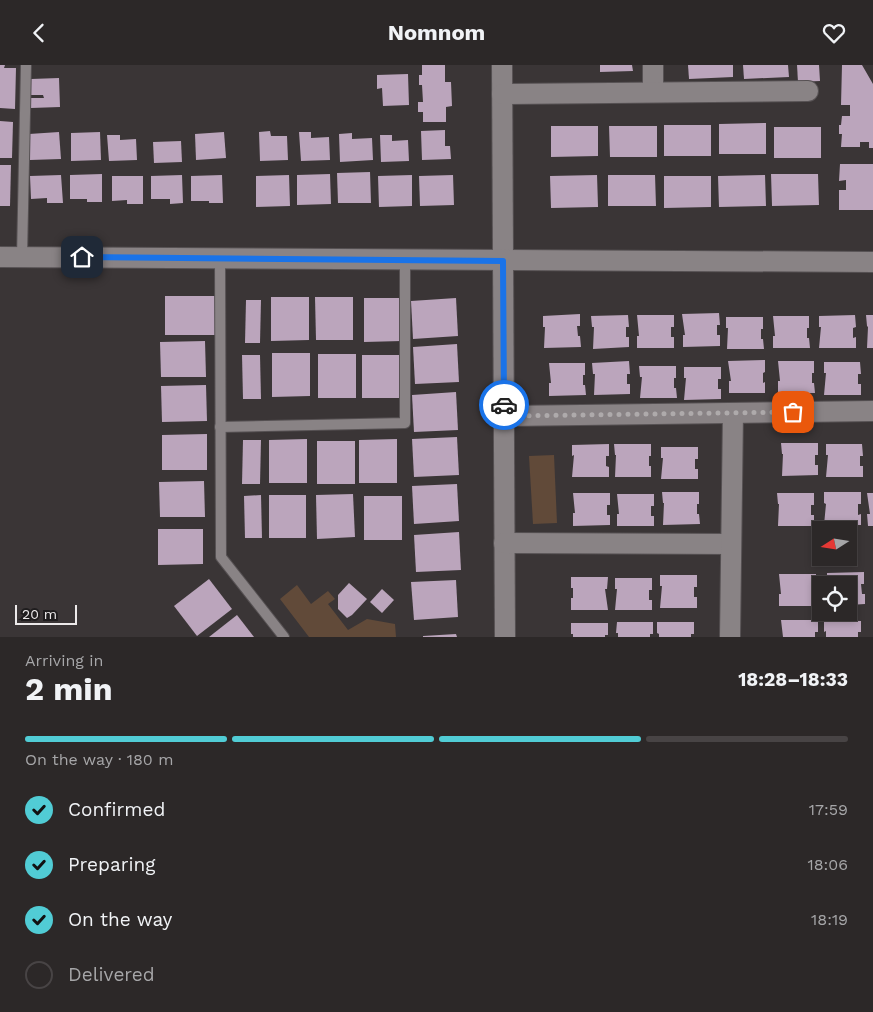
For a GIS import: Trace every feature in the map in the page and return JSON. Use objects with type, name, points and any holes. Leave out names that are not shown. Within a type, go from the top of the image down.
[{"type":"street","points":[[502,65],[505,637]]},
{"type":"street","points":[[653,65],[653,93]]},
{"type":"street","points":[[502,94],[808,91]]},
{"type":"street","points":[[0,257],[873,262]]},
{"type":"street","points":[[504,416],[873,411]]},
{"type":"street","points":[[730,637],[733,413]]},
{"type":"street","points":[[504,543],[731,544]]},
{"type":"lane","points":[[22,257],[26,65]]},
{"type":"lane","points":[[220,259],[221,557],[284,637]]},
{"type":"lane","points":[[220,427],[405,423],[405,260]]},
{"type":"shaded area","points":[[554,455],[557,523],[533,524],[529,456]]},
{"type":"shaded area","points":[[297,585],[311,604],[328,591],[335,599],[328,604],[348,630],[367,619],[395,624],[396,637],[309,637],[280,599]]},
{"type":"building","points":[[0,65],[5,65],[4,68],[16,68],[15,109],[0,108]]},
{"type":"building","points":[[422,65],[445,65],[445,82],[451,82],[452,106],[446,107],[446,122],[423,122],[423,112],[418,112],[418,102],[423,102],[422,85],[419,85]]},
{"type":"building","points":[[600,65],[632,65],[633,71],[600,72]]},
{"type":"building","points":[[688,65],[733,65],[733,77],[689,79]]},
{"type":"building","points":[[743,65],[788,65],[789,77],[744,79]]},
{"type":"building","points":[[797,65],[819,65],[820,81],[798,82]]},
{"type":"building","points":[[842,65],[862,65],[873,84],[873,148],[869,148],[869,142],[860,142],[860,147],[841,147],[842,134],[839,134],[839,125],[841,125],[842,116],[850,116],[850,105],[841,105]]},
{"type":"building","points":[[408,74],[409,105],[383,106],[382,88],[377,89],[377,75]]},
{"type":"building","points":[[59,78],[60,107],[31,108],[31,98],[44,98],[43,95],[29,95],[28,85],[31,85],[31,79]]},
{"type":"building","points":[[0,121],[13,122],[12,158],[0,158]]},
{"type":"building","points":[[766,123],[766,154],[719,154],[719,124]]},
{"type":"building","points":[[664,125],[711,125],[711,156],[664,156]]},
{"type":"building","points":[[551,126],[598,126],[598,156],[551,157]]},
{"type":"building","points":[[609,126],[657,126],[657,157],[610,157]]},
{"type":"building","points":[[774,127],[821,127],[821,158],[774,158]]},
{"type":"building","points":[[445,130],[445,146],[450,146],[451,159],[422,160],[421,131]]},
{"type":"building","points":[[270,131],[271,136],[287,136],[288,160],[260,161],[259,132]]},
{"type":"building","points":[[59,132],[61,159],[30,160],[29,134]]},
{"type":"building","points":[[100,132],[101,160],[71,161],[71,133]]},
{"type":"building","points":[[224,132],[226,158],[196,160],[195,134]]},
{"type":"building","points":[[299,132],[311,132],[311,138],[329,137],[330,160],[301,161]]},
{"type":"building","points":[[352,133],[352,139],[372,138],[373,160],[340,162],[339,134]]},
{"type":"building","points":[[107,135],[120,135],[120,140],[136,139],[137,160],[109,161]]},
{"type":"building","points":[[380,135],[392,135],[392,141],[408,140],[409,161],[381,162]]},
{"type":"building","points":[[181,141],[182,162],[154,163],[153,142]]},
{"type":"building","points":[[840,164],[873,164],[873,210],[839,210],[839,190],[846,190],[846,180],[839,181]]},
{"type":"building","points":[[0,165],[11,165],[10,206],[0,206]]},
{"type":"building","points":[[370,172],[371,203],[338,203],[337,173]]},
{"type":"building","points":[[102,174],[102,202],[87,202],[87,199],[70,199],[70,175]]},
{"type":"building","points":[[330,174],[331,204],[297,205],[297,175]]},
{"type":"building","points":[[771,174],[818,174],[819,205],[772,206]]},
{"type":"building","points":[[61,175],[63,203],[47,203],[47,198],[31,199],[30,176]]},
{"type":"building","points":[[182,175],[183,203],[170,204],[170,199],[151,199],[151,176]]},
{"type":"building","points":[[222,175],[223,203],[191,201],[191,176]]},
{"type":"building","points":[[289,175],[290,206],[256,207],[256,176]]},
{"type":"building","points":[[412,175],[412,206],[379,207],[378,176]]},
{"type":"building","points":[[453,175],[454,205],[420,206],[419,176]]},
{"type":"building","points":[[597,175],[598,207],[551,208],[550,176]]},
{"type":"building","points":[[608,175],[655,175],[656,206],[608,206]]},
{"type":"building","points":[[765,175],[766,206],[719,207],[718,176]]},
{"type":"building","points":[[112,176],[143,176],[143,204],[127,204],[127,200],[112,201]]},
{"type":"building","points":[[664,176],[711,176],[711,207],[664,208]]},
{"type":"building","points":[[165,296],[215,296],[215,335],[165,335]]},
{"type":"building","points":[[271,297],[309,297],[309,340],[271,341]]},
{"type":"building","points":[[315,297],[353,297],[353,340],[316,340]]},
{"type":"building","points":[[364,298],[402,298],[402,341],[364,342]]},
{"type":"building","points":[[456,298],[458,336],[413,339],[411,301]]},
{"type":"building","points":[[246,300],[261,300],[260,343],[245,343]]},
{"type":"building","points":[[719,313],[720,325],[717,325],[717,335],[720,335],[720,346],[683,347],[683,335],[685,335],[682,314]]},
{"type":"building","points":[[580,314],[580,326],[577,326],[581,347],[544,348],[545,327],[543,327],[543,316]]},
{"type":"building","points":[[628,315],[629,327],[626,327],[626,337],[629,337],[629,347],[593,349],[594,327],[592,327],[591,316]]},
{"type":"building","points":[[637,315],[674,315],[674,327],[671,327],[671,337],[674,337],[674,348],[637,348],[637,336],[639,336]]},
{"type":"building","points":[[855,315],[856,327],[853,328],[853,338],[856,337],[856,348],[819,348],[821,327],[819,327],[819,316]]},
{"type":"building","points":[[866,315],[873,315],[873,348],[867,348],[868,327]]},
{"type":"building","points":[[773,316],[809,316],[807,338],[809,338],[810,348],[773,348],[773,336],[775,336]]},
{"type":"building","points":[[726,317],[763,317],[761,339],[763,339],[764,349],[727,349],[728,328],[726,328]]},
{"type":"building","points":[[205,341],[206,377],[161,377],[160,342]]},
{"type":"building","points":[[457,344],[459,382],[415,384],[413,347]]},
{"type":"building","points":[[272,353],[310,353],[310,396],[272,397]]},
{"type":"building","points":[[318,354],[356,354],[356,398],[318,398]]},
{"type":"building","points":[[242,355],[260,355],[261,399],[243,399]]},
{"type":"building","points":[[362,355],[400,355],[400,398],[362,398]]},
{"type":"building","points":[[765,360],[763,383],[765,382],[765,393],[729,393],[729,381],[731,381],[728,361]]},
{"type":"building","points":[[629,361],[630,374],[627,374],[627,384],[630,384],[630,394],[594,395],[595,374],[593,374],[592,363]]},
{"type":"building","points":[[778,361],[814,361],[812,383],[814,383],[815,393],[778,393],[778,381],[780,381]]},
{"type":"building","points":[[824,362],[860,362],[861,374],[858,374],[858,384],[861,384],[861,395],[824,395],[826,373],[824,373]]},
{"type":"building","points":[[549,363],[585,363],[583,385],[585,385],[586,395],[549,396],[549,383],[551,383]]},
{"type":"building","points":[[639,366],[676,366],[674,388],[676,388],[677,398],[640,398],[642,377],[640,377]]},
{"type":"building","points":[[684,367],[721,367],[721,379],[718,379],[718,389],[721,389],[721,399],[684,400],[686,378],[684,378]]},
{"type":"building","points":[[206,385],[207,421],[162,422],[161,386]]},
{"type":"building","points":[[456,392],[458,430],[414,432],[412,395]]},
{"type":"building","points":[[207,434],[207,470],[162,470],[162,435]]},
{"type":"building","points":[[457,437],[459,475],[414,477],[412,439]]},
{"type":"building","points":[[307,439],[307,483],[269,483],[269,440]]},
{"type":"building","points":[[397,439],[397,483],[359,483],[359,440]]},
{"type":"building","points":[[243,440],[261,440],[260,484],[242,484]]},
{"type":"building","points":[[317,441],[355,441],[355,484],[317,484]]},
{"type":"building","points":[[781,443],[818,443],[818,455],[815,455],[815,465],[818,465],[818,475],[782,476],[783,454]]},
{"type":"building","points":[[609,444],[609,456],[606,456],[606,466],[609,467],[609,477],[572,477],[574,455],[572,456],[572,445]]},
{"type":"building","points":[[614,444],[651,444],[649,466],[651,466],[651,477],[615,477],[616,455]]},
{"type":"building","points":[[826,444],[862,444],[863,456],[860,456],[860,466],[863,466],[863,477],[826,477],[828,455],[826,455]]},
{"type":"building","points":[[661,447],[698,447],[698,459],[695,459],[695,469],[698,469],[698,479],[661,479],[663,458],[661,458]]},
{"type":"building","points":[[204,481],[205,517],[160,517],[159,482]]},
{"type":"building","points":[[457,484],[459,521],[414,524],[412,486]]},
{"type":"building","points":[[662,492],[699,492],[697,514],[699,514],[700,524],[663,525],[664,503]]},
{"type":"building","points":[[824,492],[861,492],[861,504],[858,504],[858,515],[861,514],[861,525],[858,525],[858,521],[824,521],[826,504],[824,503]]},
{"type":"building","points":[[573,493],[610,493],[610,505],[607,505],[607,515],[610,515],[610,525],[573,526],[573,513],[575,513]]},
{"type":"building","points":[[777,493],[814,493],[814,505],[811,505],[811,515],[814,515],[812,526],[778,526]]},
{"type":"building","points":[[867,493],[873,493],[873,526],[868,526],[867,514],[870,514]]},
{"type":"building","points":[[353,494],[355,537],[317,539],[316,495]]},
{"type":"building","points":[[617,494],[654,494],[654,506],[651,506],[651,516],[654,516],[654,526],[617,526],[617,514],[619,514]]},
{"type":"building","points":[[261,495],[262,538],[245,538],[244,496]]},
{"type":"building","points":[[269,495],[306,495],[306,538],[269,538]]},
{"type":"building","points":[[364,496],[402,496],[402,540],[364,540]]},
{"type":"building","points":[[158,529],[203,529],[203,564],[158,565]]},
{"type":"building","points":[[459,532],[461,570],[416,572],[414,535]]},
{"type":"building","points":[[864,572],[864,584],[861,584],[862,594],[865,594],[865,604],[857,604],[857,576],[827,576],[827,573]]},
{"type":"building","points":[[779,574],[816,574],[816,576],[812,576],[812,606],[779,606],[779,594],[781,594]]},
{"type":"building","points":[[660,575],[697,575],[697,587],[694,587],[694,597],[697,597],[697,608],[660,608],[662,586],[660,586]]},
{"type":"building","points":[[571,577],[608,577],[607,589],[605,589],[608,610],[571,610],[573,588],[571,588]]},
{"type":"building","points":[[615,578],[652,578],[652,590],[649,590],[649,600],[652,600],[652,610],[615,610],[617,589],[615,589]]},
{"type":"building","points":[[209,579],[232,609],[197,636],[174,606]]},
{"type":"building","points":[[456,580],[458,617],[414,620],[411,582]]},
{"type":"building","points":[[349,583],[367,599],[347,618],[338,609],[338,595]]},
{"type":"building","points":[[382,589],[394,600],[382,613],[370,602]]},
{"type":"building","points":[[237,615],[254,637],[209,637]]},
{"type":"building","points":[[781,620],[818,621],[818,632],[815,632],[815,637],[783,637]]},
{"type":"building","points":[[824,621],[861,621],[861,632],[858,632],[858,637],[826,637],[826,631],[824,632]]},
{"type":"building","points":[[617,622],[653,622],[653,634],[650,634],[650,637],[618,637],[618,633],[616,633]]},
{"type":"building","points":[[657,622],[694,622],[694,634],[691,634],[691,637],[659,637]]},
{"type":"building","points":[[571,623],[608,623],[608,635],[605,635],[605,637],[573,637],[573,634],[571,634]]},
{"type":"building","points":[[456,634],[457,637],[423,637],[423,636]]},
{"type":"way so far","points":[[504,405],[504,416],[793,412]]},
{"type":"route","points":[[82,257],[503,261],[504,405]]}]
